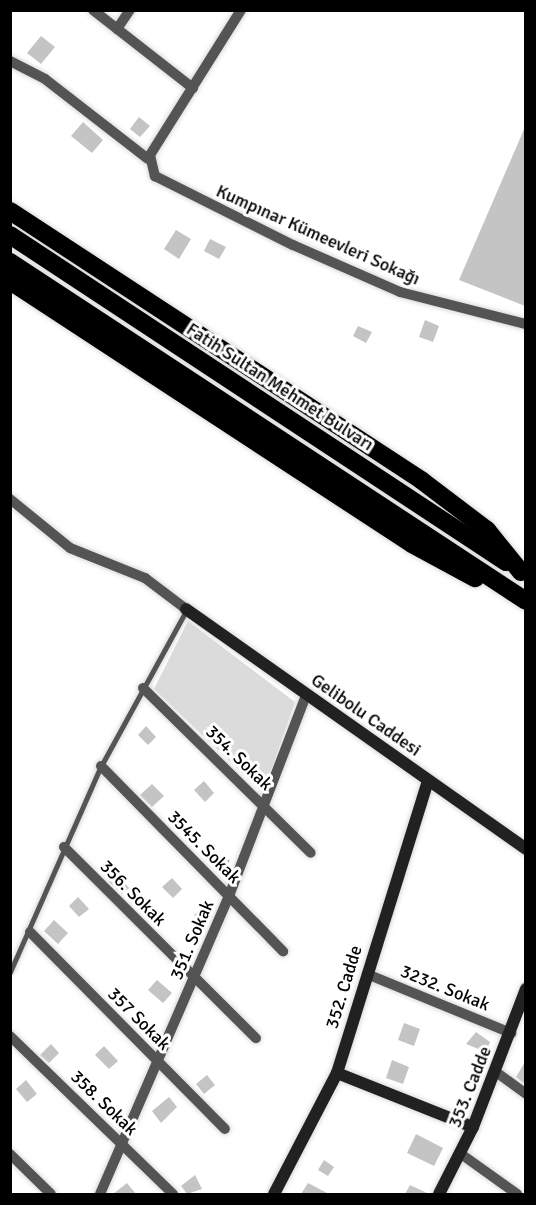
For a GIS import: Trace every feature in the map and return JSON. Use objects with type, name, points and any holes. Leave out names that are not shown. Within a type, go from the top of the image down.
[{"type":"highway","points":[[10,211],[430,486],[487,530],[523,573]]},
{"type":"highway","name":"Fatih Sultan Mehmet Bulvarı","points":[[10,235],[523,573]]},
{"type":"highway","points":[[10,262],[525,601]]},
{"type":"highway","points":[[10,281],[412,544],[468,576],[508,589]]},
{"type":"street","points":[[93,10],[193,88]]},
{"type":"street","points":[[117,29],[130,10]]},
{"type":"street","points":[[148,159],[241,10]]},
{"type":"street","name":"Kumpınar Kümeevleri Sokağı","points":[[10,61],[45,78],[148,159],[152,171],[163,182],[358,275],[426,300],[525,324]]},
{"type":"street","points":[[10,499],[70,548],[145,578],[186,609]]},
{"type":"street","name":"Gelibolu Caddesi","points":[[186,609],[525,849]]},
{"type":"street","name":"354. Sokak","points":[[143,688],[266,806],[311,853]]},
{"type":"street","name":"351. Sokak","points":[[99,1194],[229,896],[266,806],[306,695]]},
{"type":"street","name":"3545. Sokak","points":[[101,766],[283,951]]},
{"type":"street","name":"352. Cadde","points":[[274,1194],[337,1073],[428,781]]},
{"type":"street","name":"356. Sokak","points":[[64,847],[256,1038]]},
{"type":"street","name":"357 Sokak","points":[[30,932],[225,1129]]},
{"type":"street","name":"3232. Sokak","points":[[367,974],[511,1033]]},
{"type":"street","name":"353. Cadde","points":[[440,1194],[461,1154],[496,1072],[525,989]]},
{"type":"street","name":"358. Sokak","points":[[10,1036],[173,1194]]},
{"type":"street","points":[[496,1072],[525,1094]]},
{"type":"street","points":[[337,1073],[473,1127]]},
{"type":"street","points":[[461,1154],[517,1194]]},
{"type":"street","points":[[12,1160],[51,1194]]},
{"type":"lane","points":[[10,972],[30,932],[64,847],[101,766],[186,609]]},
{"type":"shaded area","points":[[188,621],[295,702],[263,793],[154,689]]},
{"type":"building","points":[[41,36],[55,47],[41,64],[27,53]]},
{"type":"building","points":[[139,117],[150,126],[140,137],[130,129]]},
{"type":"building","points":[[83,122],[103,140],[92,153],[71,136]]},
{"type":"building","points":[[525,127],[525,306],[459,280]]},
{"type":"building","points":[[176,230],[191,239],[179,259],[164,249]]},
{"type":"building","points":[[210,239],[226,247],[219,259],[204,251]]},
{"type":"building","points":[[425,320],[439,326],[433,342],[419,337]]},
{"type":"building","points":[[358,326],[372,332],[366,343],[353,336]]},
{"type":"building","points":[[146,726],[156,737],[148,745],[138,735]]},
{"type":"building","points":[[204,781],[214,793],[205,802],[194,790]]},
{"type":"building","points":[[152,784],[164,796],[152,807],[140,795]]},
{"type":"building","points":[[217,855],[230,860],[225,873],[212,868]]},
{"type":"building","points":[[117,874],[129,888],[122,894],[108,881]]},
{"type":"building","points":[[172,878],[182,889],[173,898],[162,887]]},
{"type":"building","points":[[78,897],[89,909],[79,917],[69,906]]},
{"type":"building","points":[[202,908],[210,916],[202,923],[194,915]]},
{"type":"building","points":[[54,920],[68,933],[58,944],[44,931]]},
{"type":"building","points":[[157,980],[172,993],[163,1003],[148,990]]},
{"type":"building","points":[[404,1023],[420,1029],[414,1046],[398,1040]]},
{"type":"building","points":[[476,1032],[490,1042],[486,1052],[466,1044]]},
{"type":"building","points":[[51,1044],[59,1053],[49,1063],[40,1055]]},
{"type":"building","points":[[104,1046],[118,1061],[109,1069],[95,1055]]},
{"type":"building","points":[[392,1060],[409,1067],[403,1084],[386,1078]]},
{"type":"building","points":[[525,1062],[525,1084],[516,1077]]},
{"type":"building","points":[[207,1075],[215,1085],[204,1094],[196,1084]]},
{"type":"building","points":[[26,1080],[37,1094],[27,1102],[16,1089]]},
{"type":"building","points":[[169,1097],[177,1107],[161,1123],[152,1111]]},
{"type":"building","points":[[416,1134],[443,1148],[434,1166],[407,1153]]},
{"type":"building","points":[[324,1160],[334,1167],[328,1176],[318,1170]]},
{"type":"building","points":[[195,1175],[202,1189],[187,1194],[181,1186]]},
{"type":"building","points":[[127,1183],[136,1194],[113,1194]]},
{"type":"building","points":[[308,1183],[329,1194],[301,1194]]},
{"type":"building","points":[[410,1185],[429,1194],[405,1194]]}]
